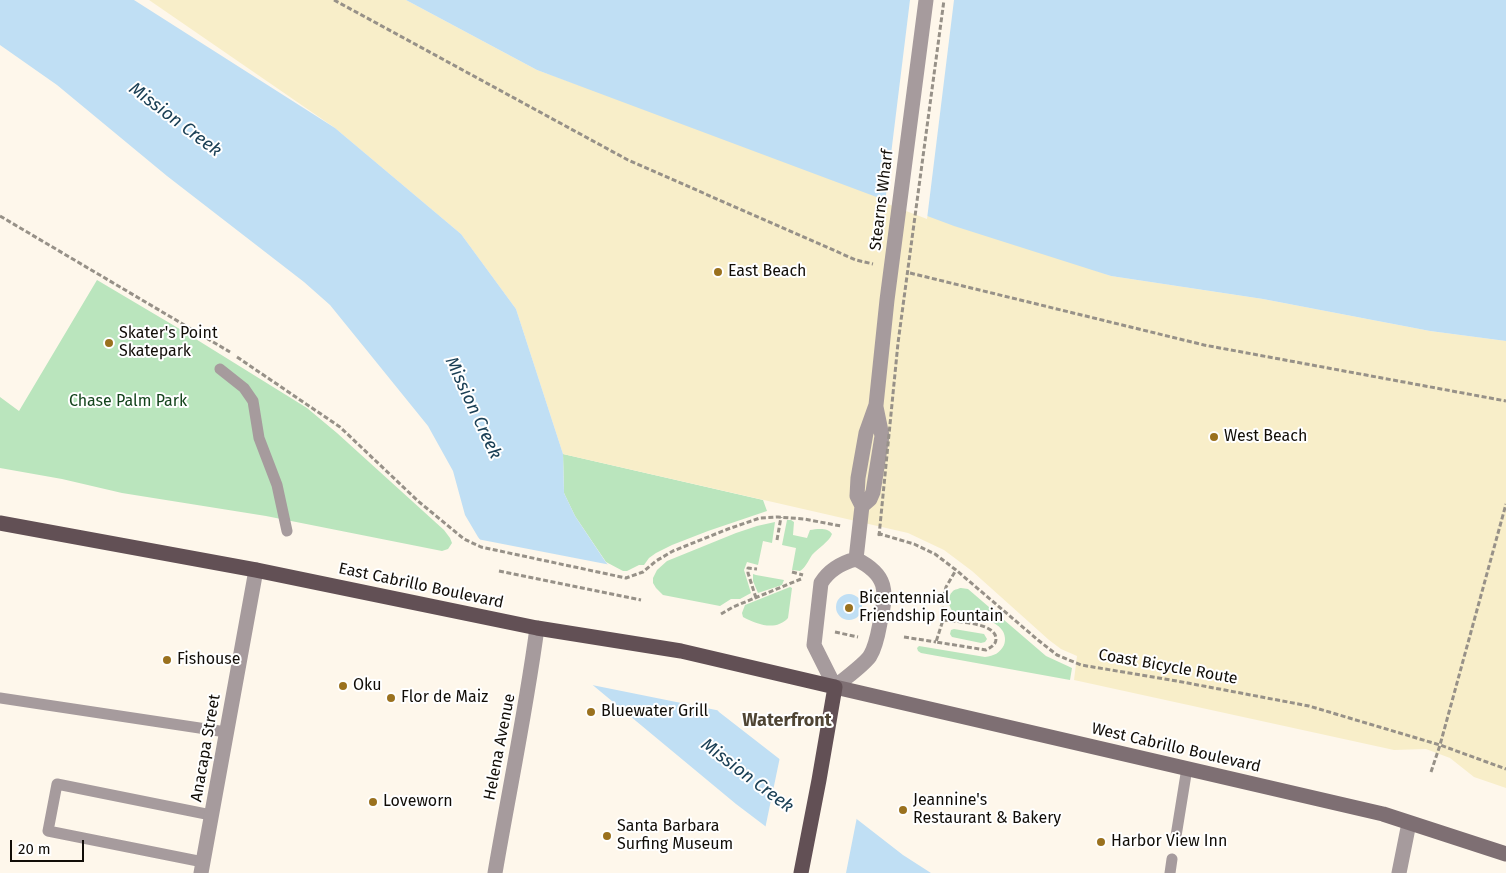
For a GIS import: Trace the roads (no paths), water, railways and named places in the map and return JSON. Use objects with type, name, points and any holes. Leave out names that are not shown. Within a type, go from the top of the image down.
[{"type":"main road","name":"East Cabrillo Boulevard","points":[[0,522],[256,570],[540,628],[681,651],[835,686]]},
{"type":"main road","name":"West Cabrillo Boulevard","points":[[835,686],[1383,814],[1506,854]]},
{"type":"main road","points":[[801,873],[835,686]]},
{"type":"street","name":"Stearns Wharf","points":[[856,559],[862,506],[857,496],[858,478],[866,433],[876,405],[887,300],[926,0]]},
{"type":"street","points":[[856,559],[869,566],[877,574],[884,587],[885,598],[877,640],[869,658],[835,686],[814,645],[821,583],[826,575],[834,569],[856,559]]},
{"type":"street","name":"Anacapa Street","points":[[202,867],[256,570]]},
{"type":"street","name":"Helena Avenue","points":[[495,873],[540,628]]},
{"type":"street","points":[[1399,873],[1410,823]]},
{"type":"lane","points":[[220,370],[244,388],[253,401],[259,438],[277,485],[287,531]]},
{"type":"lane","points":[[0,698],[226,732]]},
{"type":"lane","points":[[1176,836],[1187,768]]},
{"type":"lane","points":[[202,867],[48,831],[57,784],[211,815]]},
{"type":"lane","points":[[1170,873],[1172,859]]},
{"type":"water","name":"Mission Creek","points":[[0,0],[134,0],[335,128],[461,234],[516,309],[563,454],[564,493],[575,516],[605,561],[719,712],[903,855],[931,873],[827,873],[736,804],[589,682],[478,537],[465,515],[453,471],[428,426],[330,305],[304,282],[167,176],[57,85],[0,45]]},
{"type":"water","points":[[406,0],[1506,0],[1506,341],[1430,331],[1263,299],[1111,276],[954,226],[537,70]]},
{"type":"water","name":"Bicentennial Friendship Fountain","points":[[849,594],[858,598],[862,607],[858,616],[849,620],[840,616],[836,607],[840,598]]},
{"type":"place","name":"East Beach","points":[[718,272]]},
{"type":"place","name":"Skater's Point Skatepark","points":[[109,343]]},
{"type":"place","name":"West Beach","points":[[1214,437]]},
{"type":"place","name":"Bicentennial Friendship Fountain","points":[[849,608]]},
{"type":"place","name":"Fishouse","points":[[167,660]]},
{"type":"place","name":"Oku","points":[[343,686]]},
{"type":"place","name":"Flor de Maiz","points":[[391,698]]},
{"type":"place","name":"Bluewater Grill","points":[[591,712]]},
{"type":"place","name":"Loveworn","points":[[373,802]]},
{"type":"place","name":"Jeannine's Restaurant & Bakery","points":[[903,810]]},
{"type":"place","name":"Santa Barbara Surfing Museum","points":[[607,836]]},
{"type":"place","name":"Harbor View Inn","points":[[1101,842]]},
{"type":"district","name":"Waterfront","points":[[787,721]]},
{"type":"park label","name":"Chase Palm Park","points":[[128,402]]}]
